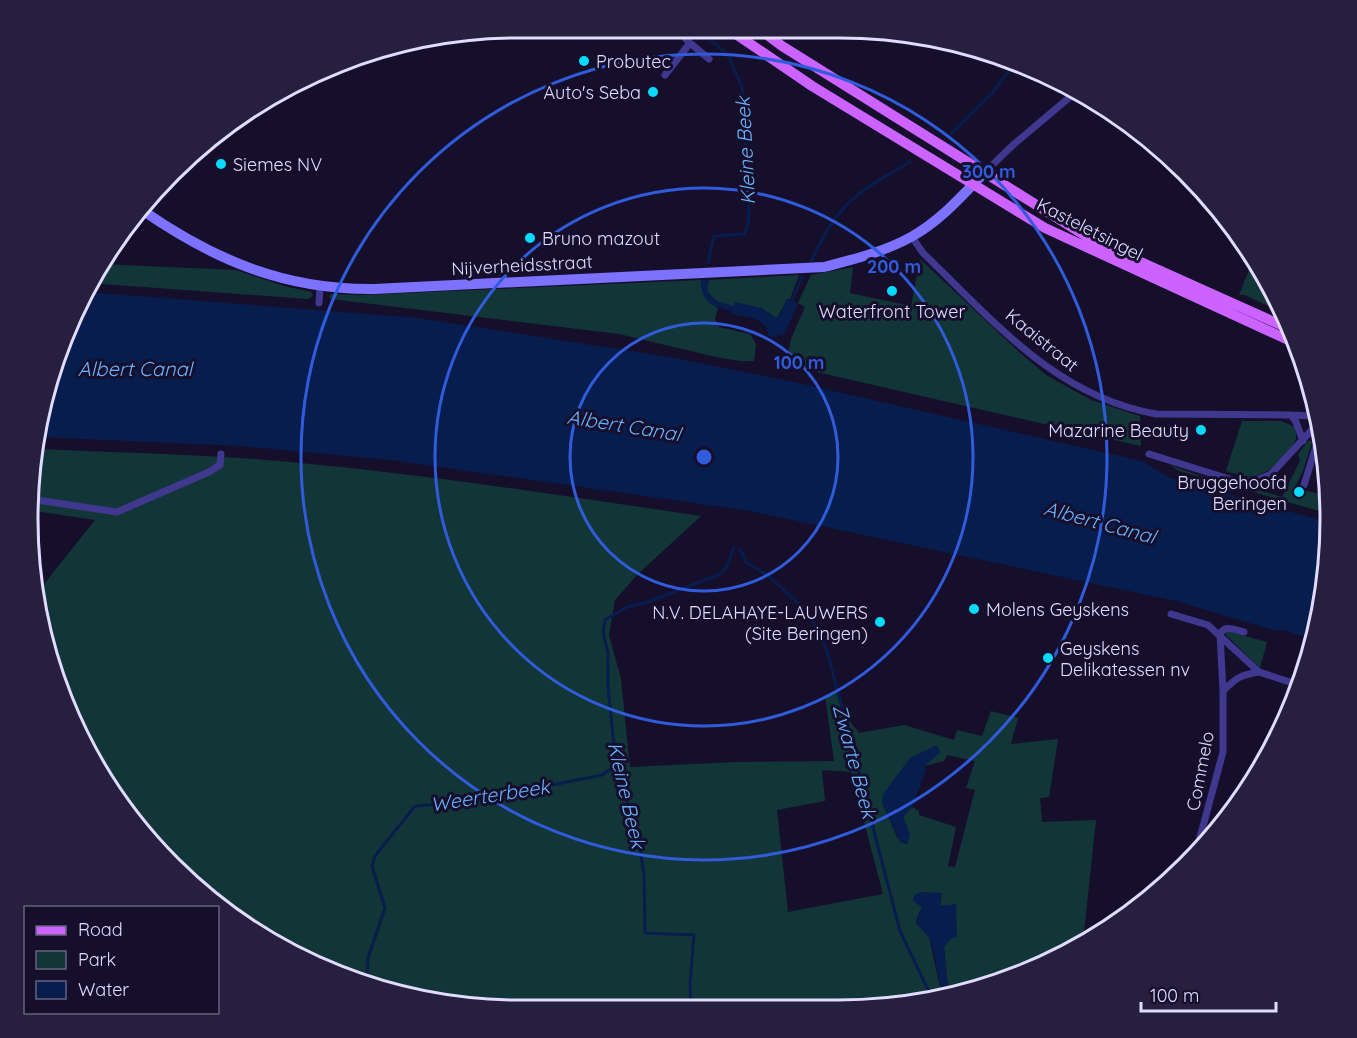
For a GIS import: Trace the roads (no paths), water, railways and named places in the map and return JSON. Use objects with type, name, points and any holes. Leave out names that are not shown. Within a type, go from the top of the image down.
[{"type":"main road","name":"Kasteletsingel","points":[[742,38],[812,86],[1055,233],[1284,338]]},
{"type":"main road","name":"Kasteletsingel","points":[[771,38],[1094,241],[1278,324]]},
{"type":"street","points":[[685,38],[709,58]]},
{"type":"street","points":[[665,75],[690,43]]},
{"type":"street","name":"Nijverheidsstraat","points":[[147,214],[190,242],[240,265],[320,287],[374,289],[824,267],[880,251],[912,237],[939,218],[1012,145],[1070,97]]},
{"type":"street","name":"Kaaistraat","points":[[912,237],[923,253],[1021,346],[1071,384],[1110,402],[1156,414],[1308,416]]},
{"type":"street","points":[[319,303],[320,287]]},
{"type":"street","points":[[1291,415],[1303,441]]},
{"type":"street","name":"Kaaistraat","points":[[1149,454],[1236,481],[1247,482],[1262,479],[1271,474],[1311,432]]},
{"type":"street","points":[[1304,485],[1314,452]]},
{"type":"street","points":[[39,500],[117,512],[209,472],[220,465],[221,454]]},
{"type":"street","points":[[1172,614],[1208,625],[1259,672],[1291,682]]},
{"type":"street","points":[[1220,634],[1227,628],[1244,632]]},
{"type":"street","name":"Commelo","points":[[1201,835],[1223,752],[1220,634]]},
{"type":"street","points":[[1223,691],[1243,675],[1259,672]]},
{"type":"water","points":[[701,280],[709,280],[707,291],[716,301],[734,306],[735,302],[762,308],[774,317],[779,317],[787,299],[798,303],[784,335],[778,334],[777,338],[769,336],[761,322],[732,314],[732,311],[709,302],[703,294]]},
{"type":"water","name":"Albert Canal","points":[[94,293],[418,318],[669,357],[789,381],[1142,461],[1168,477],[1320,520],[1315,582],[1305,637],[1283,630],[1273,630],[1176,601],[750,511],[391,460],[240,446],[45,437],[63,364]]},
{"type":"water","points":[[937,745],[940,753],[924,766],[926,770],[912,807],[903,817],[910,835],[907,844],[901,843],[882,804],[883,794],[910,758]]},
{"type":"water","points":[[922,892],[942,893],[940,906],[956,904],[957,936],[944,947],[948,987],[941,989],[929,937],[916,923],[922,907],[913,901],[914,895]]},
{"type":"waterway","name":"Kleine Beek","points":[[708,38],[728,55],[742,87],[749,211],[748,225],[744,234],[714,236],[708,262]]},
{"type":"waterway","name":"Zwarte Beek","points":[[951,134],[993,92],[1010,69]]},
{"type":"waterway","name":"Zwarte Beek","points":[[812,260],[840,212],[863,191],[910,162]]},
{"type":"waterway","name":"Zwarte Beek","points":[[791,303],[802,277]]},
{"type":"waterway","name":"Kleine Beek","points":[[691,1000],[694,935],[645,932],[644,875],[639,840],[616,765],[608,687],[608,653],[603,632],[605,620],[627,607],[645,603],[718,575],[726,568],[734,548]]},
{"type":"waterway","name":"Zwarte Beek","points":[[740,549],[747,563],[767,575],[795,600],[815,625],[827,651],[900,931],[929,991]]},
{"type":"waterway","name":"Weerterbeek","points":[[368,976],[368,958],[385,908],[372,866],[375,856],[415,806],[467,802],[602,775],[616,765]]},
{"type":"place","name":"Probutec","points":[[584,61]]},
{"type":"place","name":"Auto's Seba","points":[[653,92]]},
{"type":"place","name":"Siemes NV","points":[[221,164]]},
{"type":"place","name":"Bruno mazout","points":[[530,238]]},
{"type":"place","name":"Waterfront Tower","points":[[892,291]]},
{"type":"place","name":"Mazarine Beauty","points":[[1201,430]]},
{"type":"place","name":"Bruggehoofd Beringen","points":[[1299,492]]},
{"type":"place","name":"Molens Geyskens","points":[[974,609]]},
{"type":"place","name":"N.V. DELAHAYE-LAUWERS (Site Beringen)","points":[[880,622]]},
{"type":"place","name":"Geyskens Delikatessen nv","points":[[1048,658]]}]
